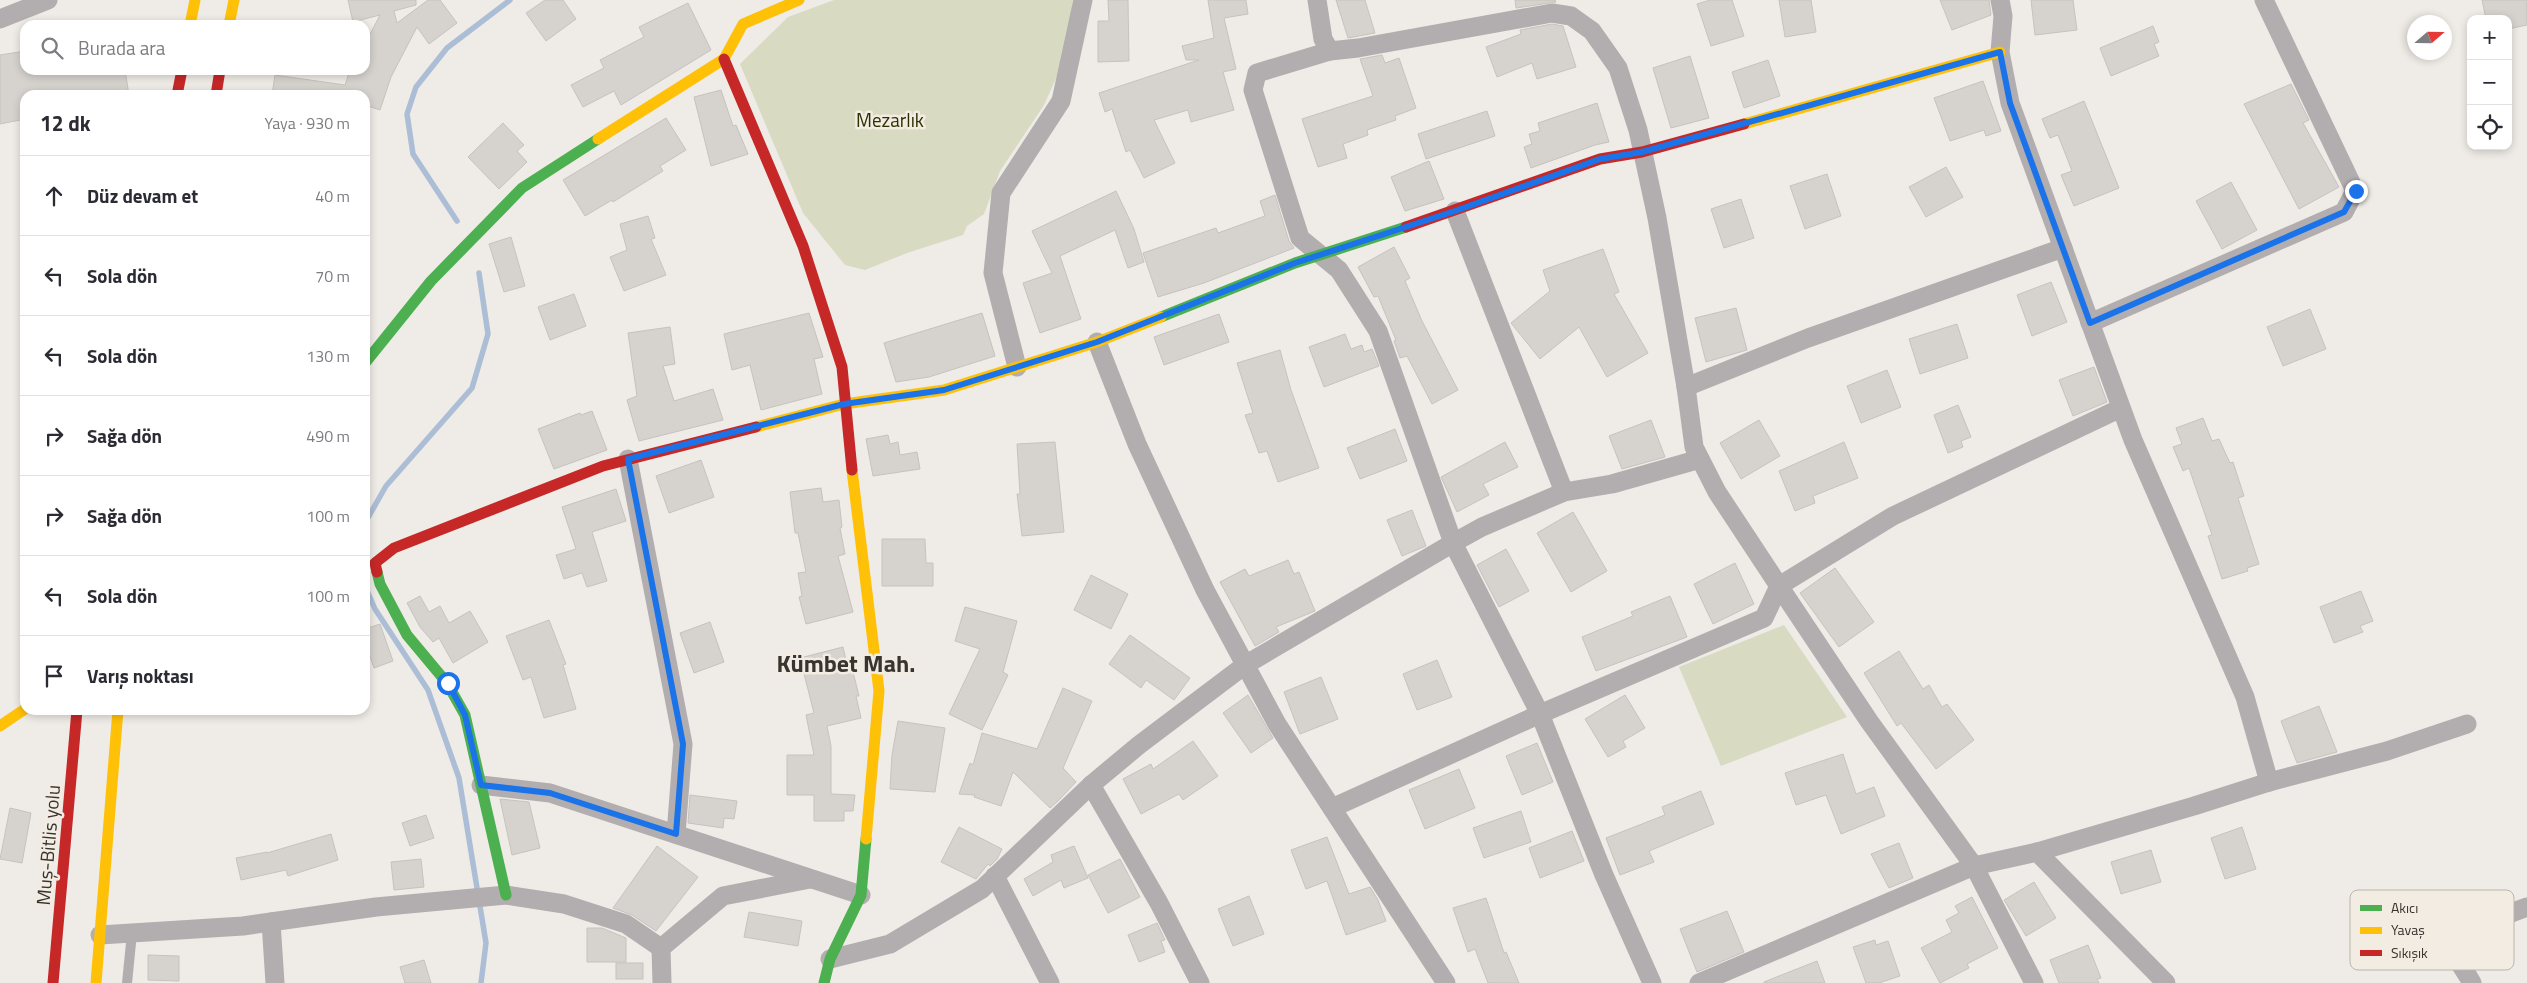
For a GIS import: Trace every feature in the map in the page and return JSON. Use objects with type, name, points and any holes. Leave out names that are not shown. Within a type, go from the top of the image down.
[{"type":"main road","points":[[191,20],[195,0]]},
{"type":"main road","points":[[230,20],[234,0]]},
{"type":"main road","points":[[370,357],[431,281],[522,188],[724,59],[743,24],[800,0]]},
{"type":"main road","points":[[498,895],[481,785],[465,715],[448,683],[407,635],[380,584],[375,563],[394,548],[603,466],[844,404],[944,390],[1097,342],[1320,255],[1455,211],[1600,159],[1642,152],[2000,52]]},
{"type":"main road","points":[[724,59],[803,246],[842,367],[844,404],[879,691],[861,895],[830,959],[824,983]]},
{"type":"main road","points":[[178,90],[181,75]]},
{"type":"main road","points":[[217,90],[219,75]]},
{"type":"main road","points":[[0,726],[20,713]]},
{"type":"main road","name":"Muş-Bitlis yolu","points":[[53,983],[78,715]]},
{"type":"main road","points":[[96,983],[118,715]]},
{"type":"street","points":[[0,19],[48,0]]},
{"type":"street","points":[[1017,367],[993,273],[1001,193],[1061,101],[1083,0]]},
{"type":"street","points":[[1317,0],[1323,39],[1330,51]]},
{"type":"street","points":[[2000,0],[2003,16],[2000,52],[2010,103],[2133,440],[2245,697],[2269,782]]},
{"type":"street","points":[[2090,323],[2344,212],[2356,191],[2264,0]]},
{"type":"street","points":[[1652,983],[1604,875],[1540,714],[1453,543],[1378,331],[1339,270],[1300,238],[1253,90],[1257,73],[1330,51],[1358,48],[1574,8],[1618,68],[1642,152],[1656,218],[1686,387],[1694,447],[1718,492],[1869,721],[1974,866],[2034,983]]},
{"type":"street","points":[[1455,211],[1564,492]]},
{"type":"street","points":[[1686,387],[1808,338],[2063,248]]},
{"type":"street","points":[[1097,342],[1137,444],[1205,590],[1277,724],[1446,983]]},
{"type":"street","points":[[1332,808],[1540,714],[1764,618],[1779,586],[1893,516],[2121,408]]},
{"type":"street","points":[[628,459],[683,744],[676,834]]},
{"type":"street","points":[[830,959],[890,944],[982,889],[1091,785],[1139,745],[1246,665],[1453,543],[1482,527],[1564,492],[1612,484],[1700,459]]},
{"type":"street","points":[[1704,982],[1974,866],[2037,852],[2269,782],[2387,751],[2467,724]]},
{"type":"street","points":[[481,785],[550,793],[861,895]]},
{"type":"street","points":[[1091,785],[1160,903],[1200,983]]},
{"type":"street","points":[[2037,852],[2166,983]]},
{"type":"street","points":[[995,876],[1050,983]]},
{"type":"street","points":[[660,948],[722,896],[812,878]]},
{"type":"street","points":[[100,935],[271,922],[376,907],[498,895],[564,904],[626,924],[660,948]]},
{"type":"street","points":[[2514,912],[2527,907]]},
{"type":"street","points":[[271,922],[275,983]]},
{"type":"street","points":[[660,948],[662,983]]},
{"type":"street","points":[[2464,970],[2472,983]]},
{"type":"lane","points":[[127,983],[132,933]]},
{"type":"green space","name":"Mezarlık","points":[[834,0],[1073,0],[1067,54],[1044,105],[1000,171],[984,214],[967,226],[963,235],[907,253],[865,270],[845,265],[803,213],[740,64],[788,17]]},
{"type":"green space","points":[[1784,625],[1847,717],[1721,766],[1679,667]]},
{"type":"building","points":[[348,0],[416,0],[416,5],[394,11],[397,23],[428,0],[440,0],[457,23],[429,44],[417,27],[391,77],[380,110],[370,107],[370,90],[273,90],[275,75],[345,85],[348,75],[370,75],[370,34],[380,15],[353,20]]},
{"type":"building","points":[[545,0],[563,0],[576,19],[546,41],[526,13]]},
{"type":"building","points":[[1108,0],[1128,0],[1129,61],[1098,62],[1098,21],[1109,21]]},
{"type":"building","points":[[1208,0],[1246,0],[1248,14],[1224,18],[1236,69],[1223,72],[1234,110],[1191,122],[1188,110],[1154,120],[1175,163],[1144,178],[1130,150],[1126,152],[1112,109],[1105,112],[1099,93],[1199,60],[1186,60],[1182,46],[1214,38]]},
{"type":"building","points":[[1336,0],[1365,0],[1375,33],[1348,38]]},
{"type":"building","points":[[1515,0],[1555,0],[1556,2],[1516,8]]},
{"type":"building","points":[[1710,0],[1732,0],[1744,36],[1711,46],[1697,4]]},
{"type":"building","points":[[1779,0],[1811,0],[1816,32],[1785,37]]},
{"type":"building","points":[[1940,0],[1989,0],[1991,15],[1952,30]]},
{"type":"building","points":[[2031,0],[2073,0],[2077,30],[2035,35]]},
{"type":"building","points":[[2482,0],[2527,0],[2527,25],[2512,28],[2512,15],[2485,15]]},
{"type":"building","points":[[688,3],[711,50],[621,105],[614,91],[583,107],[571,85],[604,68],[600,60],[644,37],[639,27]]},
{"type":"building","points":[[1552,24],[1563,26],[1576,67],[1537,79],[1532,63],[1497,77],[1486,47],[1521,34],[1520,30]]},
{"type":"building","points":[[2153,26],[2159,42],[2154,44],[2159,56],[2111,76],[2100,48]]},
{"type":"building","points":[[20,52],[20,75],[126,75],[128,90],[20,90],[20,120],[0,124],[0,55]]},
{"type":"building","points":[[1382,55],[1385,63],[1399,58],[1416,108],[1395,116],[1396,120],[1367,130],[1368,135],[1343,144],[1347,158],[1318,167],[1302,119],[1373,96],[1360,59]]},
{"type":"building","points":[[1690,56],[1709,118],[1671,128],[1653,68]]},
{"type":"building","points":[[1768,60],[1780,96],[1744,108],[1732,72]]},
{"type":"building","points":[[1983,81],[2001,131],[1986,136],[1984,130],[1950,141],[1934,98]]},
{"type":"building","points":[[2291,84],[2309,120],[2303,123],[2339,187],[2299,209],[2244,104]]},
{"type":"building","points":[[721,90],[733,126],[736,125],[748,154],[711,166],[694,97]]},
{"type":"building","points":[[2084,101],[2119,188],[2074,206],[2061,175],[2072,171],[2058,135],[2050,138],[2042,119]]},
{"type":"building","points":[[1597,103],[1609,142],[1595,145],[1531,168],[1524,147],[1532,144],[1529,134],[1540,131],[1538,123]]},
{"type":"building","points":[[1487,111],[1495,136],[1426,159],[1418,134]]},
{"type":"building","points":[[666,118],[686,150],[660,166],[663,171],[613,202],[612,200],[585,216],[563,180]]},
{"type":"building","points":[[503,123],[524,145],[517,151],[527,162],[499,189],[468,157]]},
{"type":"building","points":[[1429,161],[1444,199],[1405,211],[1391,177]]},
{"type":"building","points":[[1946,167],[1963,197],[1926,217],[1909,187]]},
{"type":"building","points":[[1827,174],[1841,216],[1805,229],[1790,186]]},
{"type":"building","points":[[2231,182],[2257,230],[2222,249],[2196,201]]},
{"type":"building","points":[[1116,191],[1134,229],[1144,262],[1128,268],[1115,230],[1060,256],[1081,319],[1040,333],[1023,283],[1052,273],[1032,231]]},
{"type":"building","points":[[1275,195],[1289,241],[1294,248],[1204,283],[1158,297],[1143,253],[1216,228],[1218,233],[1265,216],[1260,201]]},
{"type":"building","points":[[1741,199],[1754,238],[1724,248],[1711,209]]},
{"type":"building","points":[[648,216],[655,238],[651,239],[666,275],[624,291],[610,257],[627,250],[620,224]]},
{"type":"building","points":[[511,237],[525,286],[504,292],[489,244]]},
{"type":"building","points":[[1394,247],[1410,278],[1405,281],[1422,321],[1458,390],[1432,404],[1407,356],[1400,358],[1394,341],[1396,340],[1378,296],[1374,297],[1358,267]]},
{"type":"building","points":[[1603,249],[1619,292],[1614,294],[1648,353],[1607,377],[1579,327],[1540,359],[1511,323],[1550,291],[1543,270]]},
{"type":"building","points":[[2051,282],[2067,322],[2032,336],[2017,295]]},
{"type":"building","points":[[574,294],[586,326],[550,340],[538,307]]},
{"type":"building","points":[[1736,308],[1747,350],[1706,362],[1695,318]]},
{"type":"building","points":[[2310,309],[2326,349],[2283,366],[2267,327]]},
{"type":"building","points":[[809,313],[823,357],[814,359],[822,394],[761,410],[750,365],[732,370],[724,334]]},
{"type":"building","points":[[982,313],[995,356],[929,377],[896,382],[884,343]]},
{"type":"building","points":[[1219,314],[1229,342],[1164,365],[1154,337]]},
{"type":"building","points":[[1957,324],[1968,358],[1920,374],[1909,339]]},
{"type":"building","points":[[670,327],[675,364],[663,366],[674,401],[713,389],[723,420],[639,441],[627,400],[637,396],[628,333]]},
{"type":"building","points":[[1345,334],[1351,349],[1362,345],[1364,352],[1372,349],[1379,366],[1324,387],[1309,347]]},
{"type":"building","points":[[1280,350],[1291,390],[1319,468],[1278,482],[1267,451],[1259,453],[1245,415],[1253,413],[1237,363]]},
{"type":"building","points":[[2094,367],[2107,402],[2073,416],[2059,380]]},
{"type":"building","points":[[1887,370],[1901,407],[1861,423],[1847,386]]},
{"type":"building","points":[[1958,405],[1971,437],[1961,441],[1963,447],[1948,453],[1934,415]]},
{"type":"building","points":[[592,411],[607,450],[554,469],[538,429],[580,413],[581,415]]},
{"type":"building","points":[[2203,418],[2212,441],[2219,439],[2230,463],[2233,462],[2244,496],[2238,498],[2259,564],[2247,568],[2248,571],[2222,579],[2208,536],[2212,535],[2189,468],[2183,471],[2173,447],[2182,444],[2176,428]]},
{"type":"building","points":[[1651,420],[1665,457],[1622,469],[1609,436]]},
{"type":"building","points":[[1759,420],[1780,456],[1741,479],[1720,443]]},
{"type":"building","points":[[1395,429],[1407,461],[1360,479],[1347,448]]},
{"type":"building","points":[[888,435],[890,444],[898,442],[900,455],[917,452],[920,469],[873,476],[866,439]]},
{"type":"building","points":[[1055,442],[1064,532],[1022,536],[1017,494],[1020,494],[1017,444]]},
{"type":"building","points":[[1505,442],[1518,467],[1483,484],[1489,495],[1457,512],[1441,477]]},
{"type":"building","points":[[1844,442],[1858,478],[1813,496],[1815,503],[1795,511],[1779,471]]},
{"type":"building","points":[[701,460],[714,497],[669,513],[656,476]]},
{"type":"building","points":[[821,488],[823,502],[839,500],[842,527],[840,528],[845,554],[838,556],[853,612],[806,624],[799,597],[802,596],[798,573],[806,572],[798,533],[795,533],[790,492]]},
{"type":"building","points":[[616,489],[626,521],[592,532],[607,581],[587,587],[582,573],[564,579],[556,555],[576,549],[562,507]]},
{"type":"building","points":[[1412,510],[1426,546],[1402,556],[1387,520]]},
{"type":"building","points":[[1573,512],[1607,571],[1571,592],[1537,533]]},
{"type":"building","points":[[882,539],[925,539],[926,563],[933,563],[933,586],[882,586]]},
{"type":"building","points":[[1506,549],[1529,591],[1499,607],[1477,565]]},
{"type":"building","points":[[1288,560],[1294,574],[1299,572],[1315,611],[1276,627],[1279,632],[1255,646],[1220,582],[1245,569],[1249,576]]},
{"type":"building","points":[[1735,563],[1754,604],[1713,624],[1694,584]]},
{"type":"building","points":[[1835,568],[1874,622],[1839,647],[1800,593]]},
{"type":"building","points":[[1091,575],[1128,594],[1111,629],[1074,610]]},
{"type":"building","points":[[2361,591],[2373,621],[2360,626],[2363,632],[2334,643],[2320,607]]},
{"type":"building","points":[[420,596],[429,612],[440,606],[449,623],[470,611],[488,642],[453,663],[439,638],[433,642],[420,627],[407,603]]},
{"type":"building","points":[[1670,596],[1687,637],[1596,671],[1582,637],[1633,616],[1631,612]]},
{"type":"building","points":[[965,607],[1017,621],[1003,672],[1008,675],[982,730],[949,714],[980,649],[955,641]]},
{"type":"building","points":[[549,620],[566,664],[563,665],[576,709],[544,718],[531,677],[523,680],[506,636]]},
{"type":"building","points":[[710,622],[724,662],[694,673],[680,633]]},
{"type":"building","points":[[380,624],[393,661],[374,668],[370,656],[370,627]]},
{"type":"building","points":[[1130,635],[1190,678],[1174,700],[1146,680],[1141,688],[1109,664]]},
{"type":"building","points":[[843,647],[848,669],[852,668],[859,696],[856,696],[861,718],[827,726],[831,746],[831,794],[855,795],[853,811],[844,811],[844,821],[814,821],[814,795],[787,795],[787,755],[814,755],[806,715],[814,713],[800,658]]},
{"type":"building","points":[[1899,651],[1923,689],[1929,685],[1942,707],[1947,704],[1974,740],[1936,769],[1901,723],[1897,726],[1864,673]]},
{"type":"building","points":[[1437,660],[1452,697],[1417,710],[1403,674]]},
{"type":"building","points":[[1321,677],[1338,719],[1300,734],[1284,692]]},
{"type":"building","points":[[1063,688],[1092,701],[1063,768],[1076,782],[1058,801],[1050,808],[1013,772],[1001,806],[974,797],[975,795],[959,794],[970,763],[973,765],[982,733],[1037,749]]},
{"type":"building","points":[[1248,695],[1273,738],[1251,753],[1223,713]]},
{"type":"building","points":[[1625,695],[1645,728],[1623,741],[1626,747],[1608,757],[1585,719]]},
{"type":"building","points":[[2319,706],[2337,752],[2297,763],[2281,721]]},
{"type":"building","points":[[898,721],[945,728],[935,792],[890,789],[892,755]]},
{"type":"building","points":[[1193,741],[1218,776],[1183,800],[1179,794],[1141,814],[1123,779],[1151,764],[1153,769]]},
{"type":"building","points":[[1537,743],[1553,782],[1522,795],[1506,756]]},
{"type":"building","points":[[1843,754],[1856,794],[1874,787],[1885,816],[1841,834],[1826,795],[1796,805],[1785,773]]},
{"type":"building","points":[[1459,769],[1475,808],[1425,829],[1409,790]]},
{"type":"building","points":[[1701,791],[1714,824],[1649,851],[1654,862],[1620,875],[1606,838],[1665,815],[1662,807]]},
{"type":"building","points":[[690,795],[737,801],[734,819],[724,818],[723,828],[688,823]]},
{"type":"building","points":[[500,799],[529,802],[540,848],[512,855]]},
{"type":"building","points":[[10,808],[31,813],[22,863],[0,859]]},
{"type":"building","points":[[1521,811],[1531,842],[1484,858],[1473,828]]},
{"type":"building","points":[[426,815],[434,838],[410,846],[402,823]]},
{"type":"building","points":[[959,827],[1002,849],[997,859],[990,866],[988,864],[976,879],[941,862]]},
{"type":"building","points":[[2242,827],[2256,869],[2225,879],[2211,838]]},
{"type":"building","points":[[1572,831],[1584,861],[1540,878],[1529,848]]},
{"type":"building","points":[[331,834],[338,860],[288,876],[286,870],[241,880],[236,858],[267,853]]},
{"type":"building","points":[[1327,837],[1349,894],[1370,887],[1378,900],[1386,921],[1346,935],[1327,881],[1306,889],[1291,850]]},
{"type":"building","points":[[1899,843],[1913,878],[1889,888],[1871,854]]},
{"type":"building","points":[[657,846],[698,877],[656,931],[632,915],[613,908]]},
{"type":"building","points":[[1074,846],[1088,878],[1064,888],[1061,880],[1033,896],[1024,879],[1053,862],[1051,855]]},
{"type":"building","points":[[2151,850],[2161,882],[2121,894],[2111,862]]},
{"type":"building","points":[[421,859],[424,887],[394,890],[391,862]]},
{"type":"building","points":[[1120,859],[1140,897],[1108,913],[1088,875]]},
{"type":"building","points":[[2034,882],[2056,918],[2026,936],[2004,900]]},
{"type":"building","points":[[1249,896],[1264,934],[1233,946],[1218,909]]},
{"type":"building","points":[[1972,897],[1998,948],[1967,964],[1969,968],[1940,983],[1921,948],[1952,932],[1946,920],[1959,913],[1955,906]]},
{"type":"building","points":[[1486,898],[1504,953],[1506,952],[1519,983],[1488,983],[1475,949],[1468,952],[1453,908]]},
{"type":"building","points":[[1727,911],[1744,952],[1697,972],[1680,929]]},
{"type":"building","points":[[749,912],[802,921],[798,946],[744,937]]},
{"type":"building","points":[[1157,923],[1165,940],[1161,941],[1165,952],[1139,962],[1128,935]]},
{"type":"building","points":[[587,928],[602,928],[626,938],[626,962],[587,962]]},
{"type":"building","points":[[1875,940],[1876,945],[1888,941],[1900,976],[1879,983],[1866,983],[1853,947]]},
{"type":"building","points":[[2088,945],[2101,978],[2097,979],[2099,983],[2059,983],[2050,960]]},
{"type":"building","points":[[148,955],[179,956],[179,981],[148,980]]},
{"type":"building","points":[[424,960],[431,983],[405,983],[400,967]]},
{"type":"building","points":[[1817,961],[1825,983],[1764,983],[1764,982]]},
{"type":"building","points":[[616,963],[643,963],[643,979],[616,979]]},
{"type":"waterway","points":[[457,221],[413,154],[407,114],[416,87],[447,48],[510,0]]},
{"type":"waterway","points":[[370,514],[386,486],[472,388],[488,334],[479,273]]},
{"type":"waterway","points":[[370,598],[375,609],[428,690],[459,778],[486,943],[481,983]]},
{"type":"traffic: fast","points":[[370,357],[431,281],[522,188],[598,139]]},
{"type":"traffic: fast","points":[[1161,317],[1295,263],[1406,227]]},
{"type":"traffic: fast","points":[[377,572],[380,584],[407,635],[447,683],[465,715],[506,895]]},
{"type":"traffic: fast","points":[[824,983],[830,959],[861,895],[866,839]]},
{"type":"traffic: slow","points":[[191,20],[195,0]]},
{"type":"traffic: slow","points":[[230,20],[234,0]]},
{"type":"traffic: slow","points":[[598,139],[724,59],[743,24],[799,0]]},
{"type":"traffic: slow","points":[[1744,124],[2000,52]]},
{"type":"traffic: slow","points":[[756,427],[844,404],[944,390],[1097,342],[1161,317]]},
{"type":"traffic: slow","points":[[852,470],[879,691],[866,839]]},
{"type":"traffic: slow","points":[[0,726],[20,712]]},
{"type":"traffic: slow","points":[[96,983],[118,715]]},
{"type":"traffic: jam","points":[[724,59],[803,246],[842,367],[852,470]]},
{"type":"traffic: jam","points":[[178,90],[181,75]]},
{"type":"traffic: jam","points":[[217,90],[219,75]]},
{"type":"traffic: jam","points":[[1406,227],[1600,159],[1642,152],[1744,124]]},
{"type":"traffic: jam","points":[[377,572],[375,563],[394,548],[603,466],[756,427]]},
{"type":"traffic: jam","points":[[53,983],[77,715]]},
{"type":"district","name":"Kümbet Mah.","points":[[846,664]]},
{"type":"route","points":[[448,683],[465,715],[481,785],[550,793],[676,834],[683,744],[628,459],[844,404],[944,390],[1097,342],[1295,263],[1455,211],[1600,159],[1642,152],[2000,52],[2010,103],[2090,323],[2344,212],[2356,191]]}]
